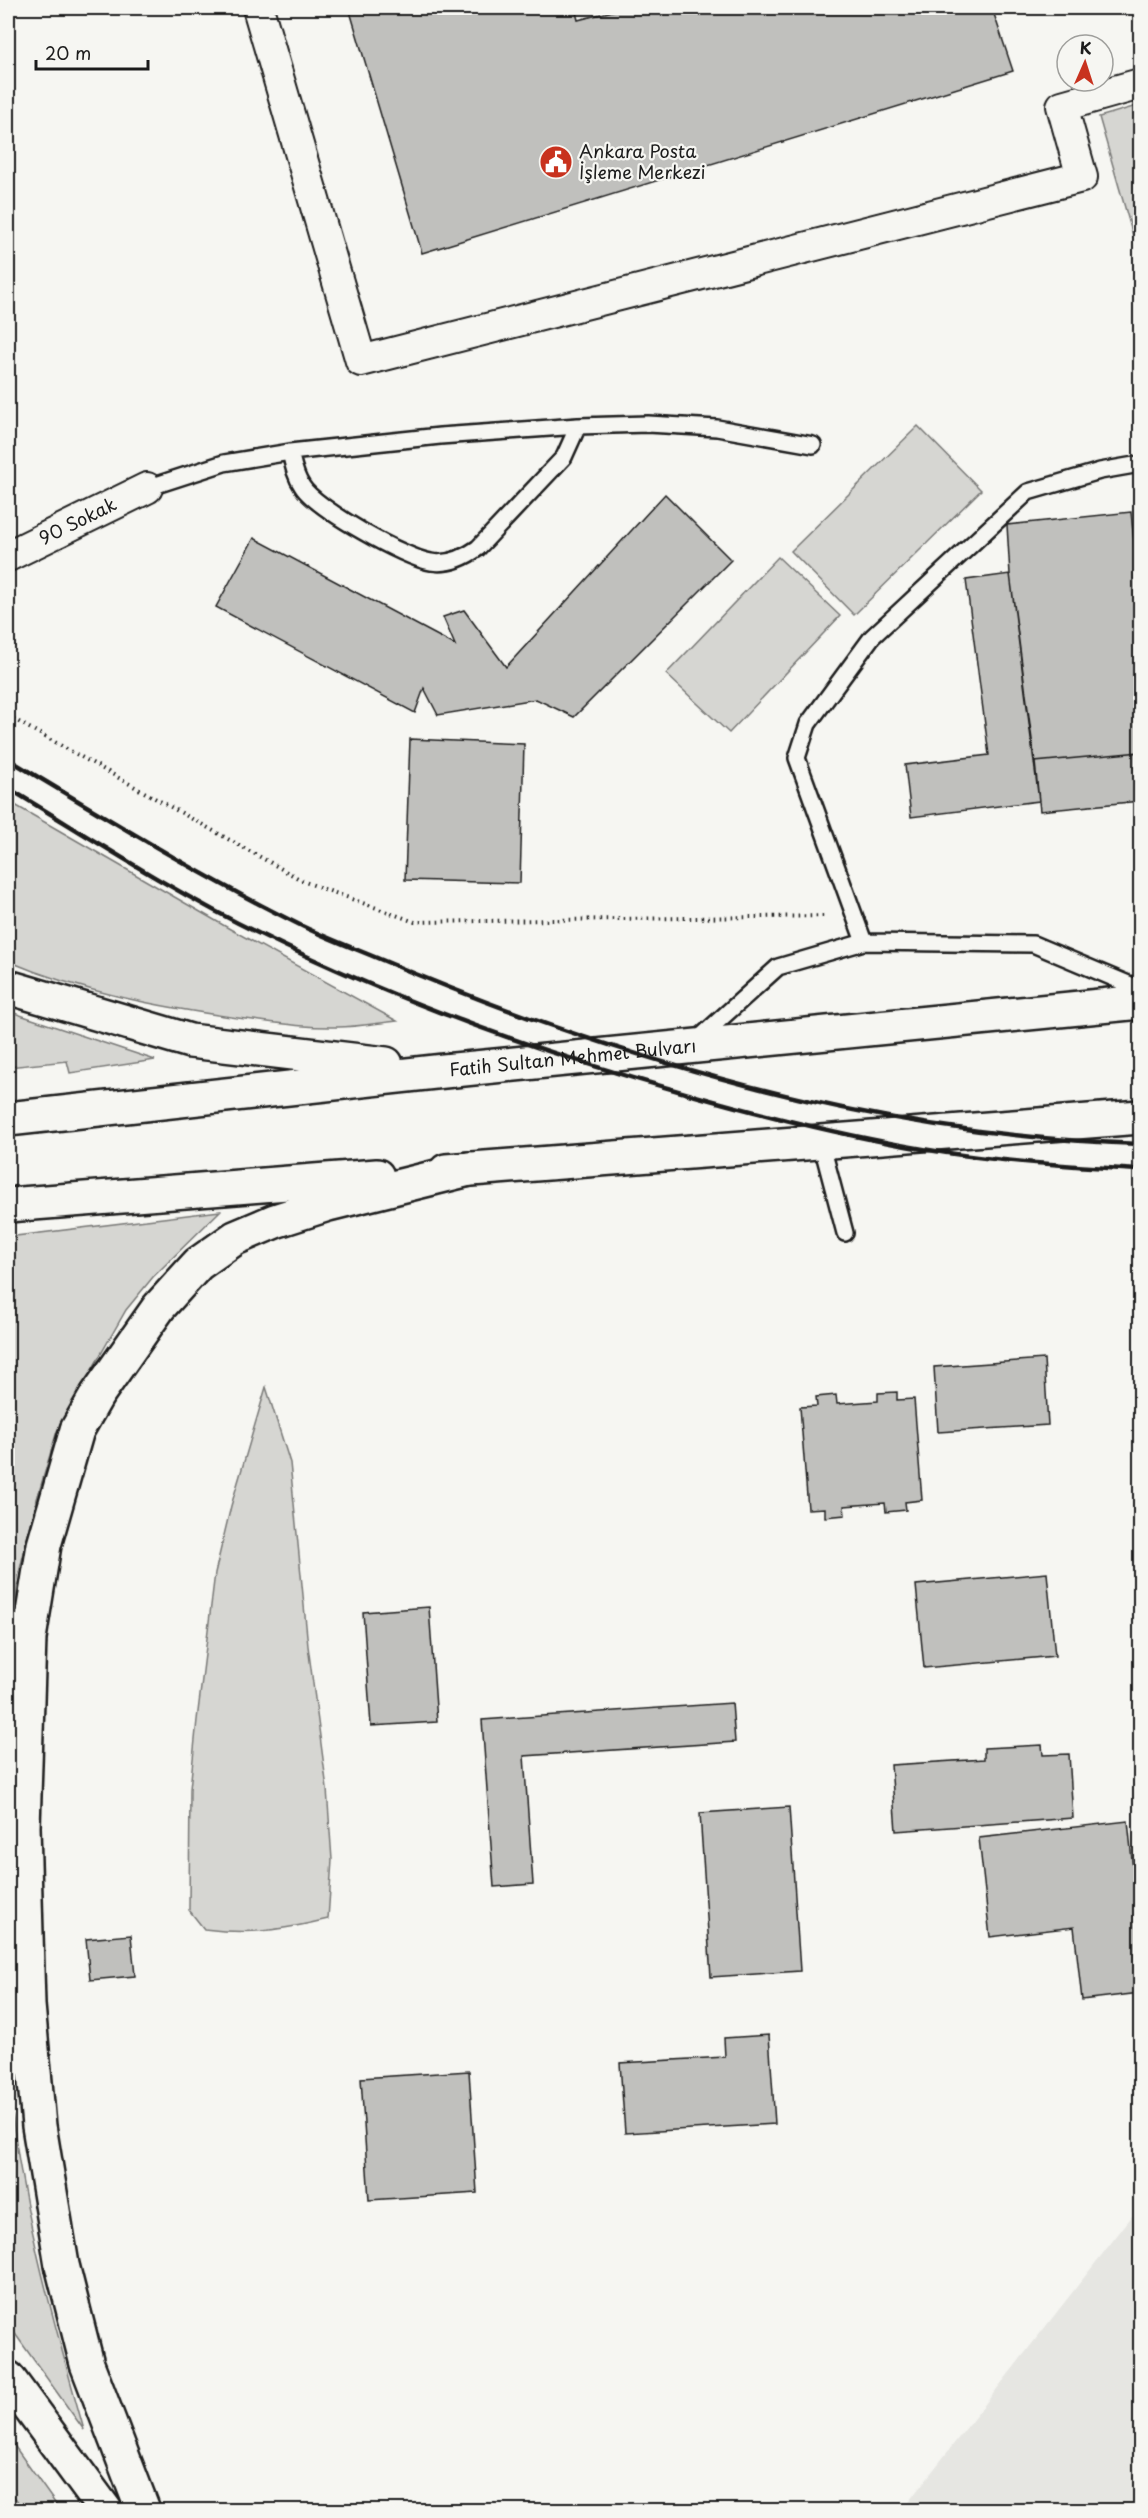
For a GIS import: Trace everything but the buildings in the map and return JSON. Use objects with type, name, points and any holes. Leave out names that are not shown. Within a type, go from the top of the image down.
[{"type":"main road","points":[[8,987],[141,1029],[190,1041],[444,1071]]},
{"type":"main road","name":"Fatih Sultan Mehmet Bulvarı","points":[[8,1119],[444,1071],[1140,1002]]},
{"type":"main road","points":[[8,1205],[821,1142],[1138,1123]]},
{"type":"main road","points":[[143,2511],[87,2364],[62,2265],[39,2126],[28,2005],[23,1827],[29,1638],[44,1545],[77,1430],[132,1344],[159,1307],[198,1264],[235,1238],[275,1221],[328,1204],[469,1169]]},
{"type":"main road","points":[[8,2378],[105,2511]]},
{"type":"street","points":[[258,8],[361,361],[1082,177],[1062,106],[1140,84]]},
{"type":"street","name":"90 Sokak","points":[[8,556],[147,488]]},
{"type":"lane","points":[[147,488],[224,463],[290,452],[440,436],[578,426],[648,423],[717,428],[813,445]]},
{"type":"lane","points":[[290,452],[294,470],[302,486],[319,505],[407,555],[433,563],[449,562],[465,557],[478,548],[564,457],[578,426]]},
{"type":"lane","points":[[864,942],[797,758],[808,724],[872,637],[1028,492],[1100,471],[1140,464]]},
{"type":"lane","points":[[690,1046],[778,967],[864,942],[1034,944],[1140,989]]},
{"type":"lane","points":[[821,1142],[845,1233]]},
{"type":"path","points":[[8,716],[305,882],[415,922],[854,915]]},
{"type":"shaded area","points":[[1140,105],[1140,260],[1099,117]]},
{"type":"shaded area","points":[[918,426],[981,490],[854,615],[791,551]]},
{"type":"shaded area","points":[[778,557],[840,616],[729,733],[666,674]]},
{"type":"shaded area","points":[[8,801],[230,929],[397,1021],[345,1027],[313,1027],[208,1014],[92,990],[8,961]]},
{"type":"shaded area","points":[[8,1011],[155,1060],[70,1073],[67,1061],[8,1067]]},
{"type":"shaded area","points":[[220,1211],[153,1277],[126,1310],[57,1431],[18,1577],[8,1709],[8,1237]]},
{"type":"shaded area","points":[[266,1387],[290,1463],[308,1646],[327,1789],[332,1860],[328,1919],[266,1930],[221,1931],[204,1929],[189,1910],[190,1789],[215,1573],[231,1506]]},
{"type":"shaded area","points":[[8,2074],[19,2164],[37,2254],[84,2430],[8,2324]]},
{"type":"shaded area","points":[[1140,2206],[1140,2510],[902,2510]]},
{"type":"shaded area","points":[[8,2437],[60,2510],[24,2510],[8,2488]]},
{"type":"railway","points":[[8,759],[191,867],[304,927],[446,986],[552,1026],[698,1072],[842,1108],[914,1122],[988,1132],[1063,1140],[1140,1144]]},
{"type":"railway","points":[[8,788],[164,883],[260,934],[418,1004],[527,1044],[692,1095],[869,1139],[997,1159],[1140,1170]]},
{"type":"place","name":"Ankara Posta İşleme Merkezi","points":[[556,162]]}]
